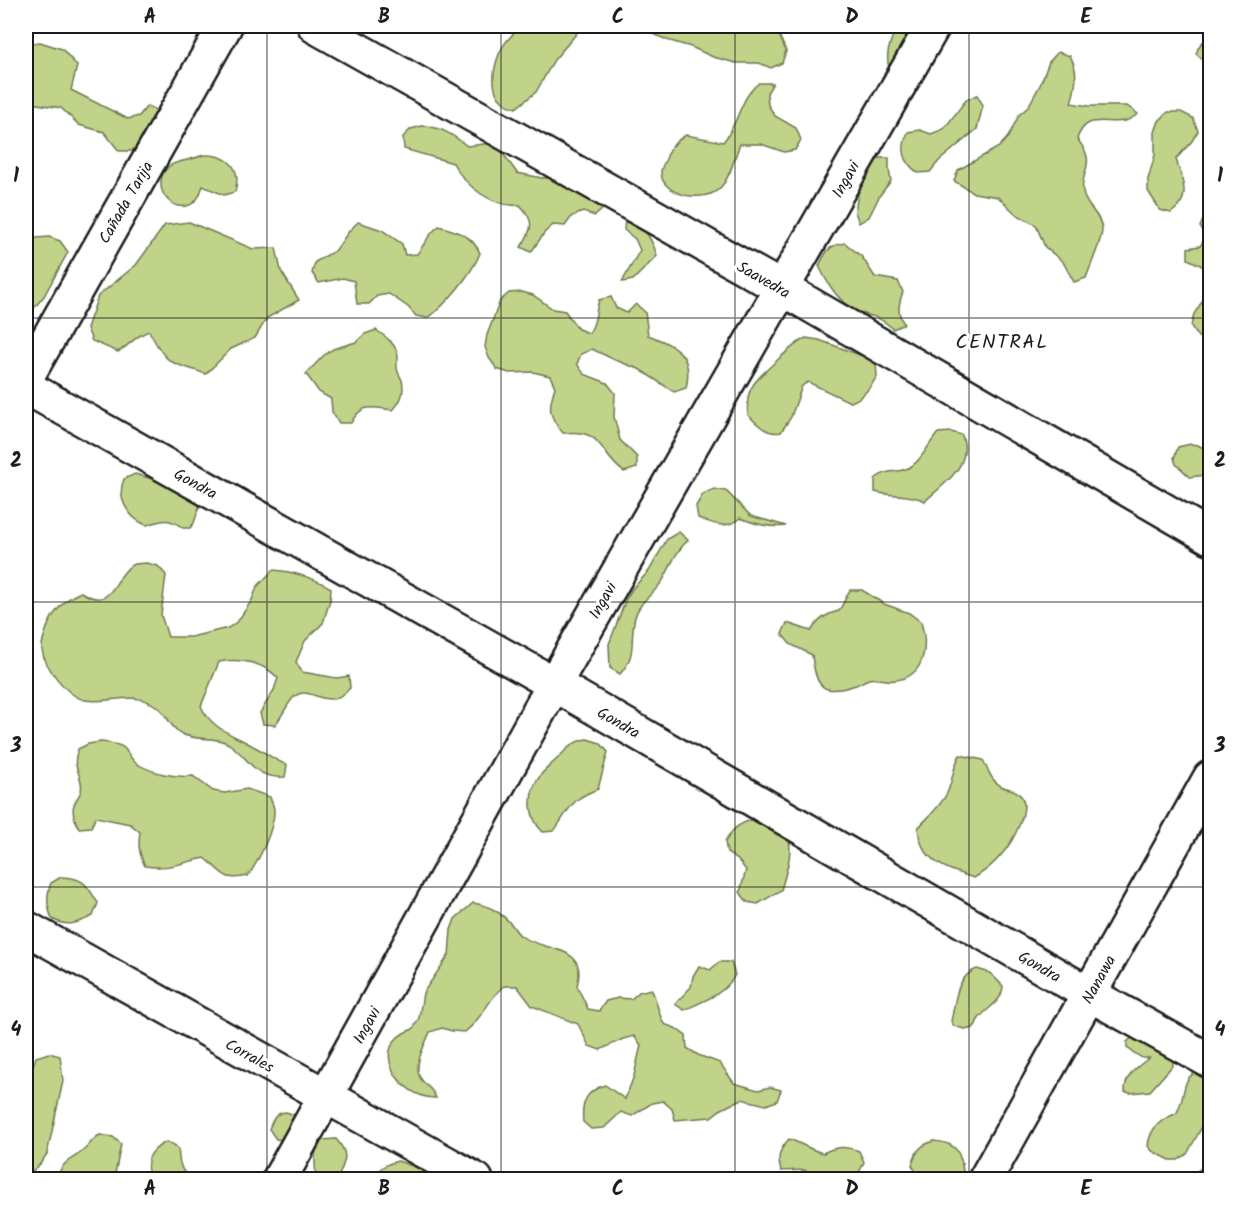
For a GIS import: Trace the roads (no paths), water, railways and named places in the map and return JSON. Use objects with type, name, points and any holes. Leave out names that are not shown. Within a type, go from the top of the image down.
[{"type":"street","name":"Cañada Tarija","points":[[26,378],[225,26]]},
{"type":"street","name":"Saavedra","points":[[315,26],[783,290],[1210,537]]},
{"type":"street","name":"Ingavi","points":[[279,1179],[554,684],[933,26]]},
{"type":"street","name":"Gondra","points":[[26,387],[554,684],[1089,994],[1210,1061]]},
{"type":"street","name":"Nanawa","points":[[985,1179],[1210,778]]},
{"type":"street","name":"Corrales","points":[[26,928],[326,1098],[476,1179]]},
{"type":"district","name":"CENTRAL","points":[[1002,341]]}]
